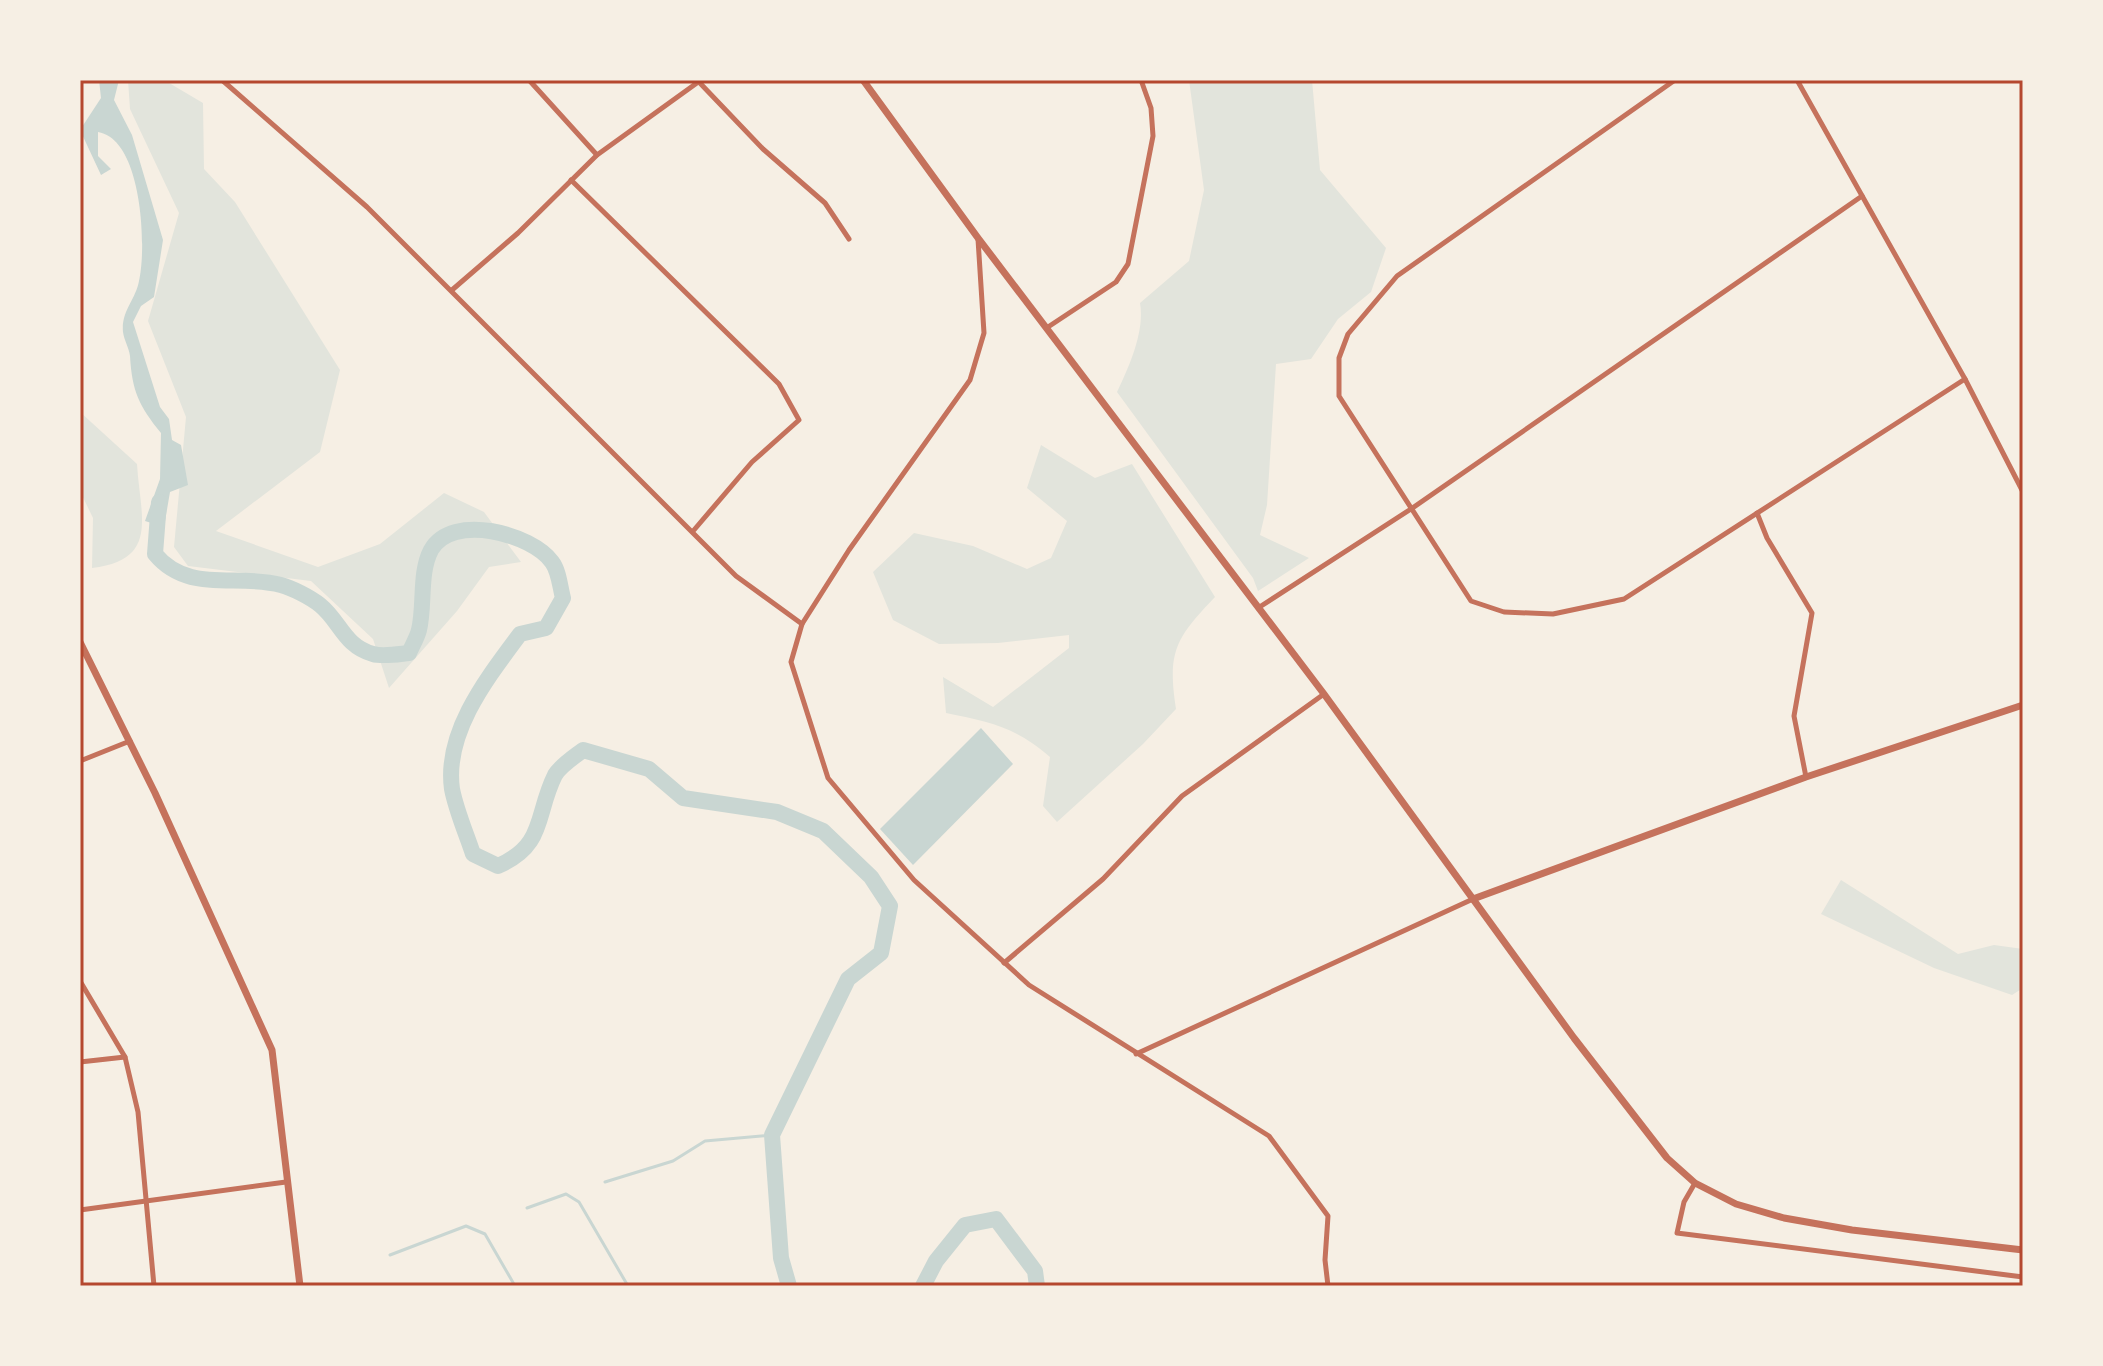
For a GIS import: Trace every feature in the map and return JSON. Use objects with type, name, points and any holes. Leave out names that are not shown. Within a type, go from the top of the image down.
[{"type":"street","points":[[222,80],[367,207],[694,530],[736,576],[802,624]]},
{"type":"street","points":[[529,80],[597,155]]},
{"type":"street","points":[[863,80],[978,238],[1324,694],[1667,1158],[1695,1183],[1736,1204],[1784,1218],[1852,1230],[2023,1250]]},
{"type":"street","points":[[1048,327],[1116,282],[1128,264],[1153,136],[1151,108],[1141,80]]},
{"type":"street","points":[[1675,80],[1397,276],[1348,334],[1339,358],[1339,396],[1471,601],[1504,612],[1553,614],[1624,599],[1965,379]]},
{"type":"street","points":[[1797,80],[1965,379],[2023,492]]},
{"type":"street","points":[[452,290],[518,233],[597,155],[699,81],[763,149],[825,203],[849,239]]},
{"type":"street","points":[[571,180],[779,384],[799,420],[752,462],[694,530]]},
{"type":"street","points":[[1257,609],[1411,509],[1862,196]]},
{"type":"street","points":[[978,238],[984,333],[970,380],[849,550],[802,624],[791,662],[828,778],[914,880],[1029,985],[1269,1136],[1328,1216],[1325,1260],[1328,1286]]},
{"type":"street","points":[[1757,513],[1767,538],[1812,613],[1794,716],[1806,777]]},
{"type":"street","points":[[80,642],[263,1023],[278,1078],[286,1182],[300,1286]]},
{"type":"street","points":[[1004,963],[1103,879],[1182,796],[1324,694]]},
{"type":"street","points":[[1135,1054],[1473,899],[1806,777],[2023,705]]},
{"type":"street","points":[[80,761],[130,741]]},
{"type":"street","points":[[80,981],[125,1057],[138,1112],[154,1286]]},
{"type":"street","points":[[80,1062],[125,1057]]},
{"type":"street","points":[[80,1210],[286,1182]]},
{"type":"street","points":[[1695,1183],[1684,1202],[1677,1233],[2023,1277]]},
{"type":"shaded area","points":[[99,80],[119,80],[114,100],[132,135],[163,240],[154,297],[141,306],[133,322],[160,407],[169,419],[172,440],[181,445],[188,485],[170,492],[164,527],[145,521],[160,479],[161,433],[138,398],[123,332],[124,318],[137,287],[141,265],[138,196],[124,153],[113,139],[98,132],[98,156],[111,169],[101,175],[80,130],[101,98]]},
{"type":"shaded area","points":[[128,80],[164,80],[203,103],[204,169],[235,202],[340,370],[320,452],[216,531],[318,567],[380,544],[444,493],[484,512],[521,562],[489,567],[457,611],[389,688],[373,639],[311,581],[188,566],[174,547],[186,417],[148,321],[179,213],[130,109]]},
{"type":"shaded area","points":[[1189,80],[1312,80],[1320,170],[1386,248],[1371,292],[1338,319],[1311,359],[1276,364],[1267,505],[1260,535],[1309,558],[1258,591],[1253,578],[1117,392],[1138,337],[1140,303],[1189,261],[1204,190]]},
{"type":"shaded area","points":[[80,412],[137,464],[141,501],[141,532],[137,545],[128,556],[92,568],[93,518],[80,491]]},
{"type":"shaded area","points":[[1041,445],[1095,478],[1132,464],[1215,597],[1191,624],[1178,647],[1173,673],[1176,709],[1143,744],[1057,822],[1043,806],[1050,757],[1014,732],[946,713],[943,677],[993,707],[1069,648],[1069,635],[998,643],[939,644],[893,620],[873,572],[914,533],[973,546],[1027,569],[1051,558],[1067,521],[1027,488]]},
{"type":"shaded area","points":[[981,728],[1013,764],[913,865],[880,829]]},
{"type":"shaded area","points":[[1841,880],[1958,954],[1994,945],[2023,949],[2023,988],[2012,995],[1934,968],[1821,914]]},
{"type":"waterway","points":[[159,502],[155,554],[168,566],[198,578],[264,582],[290,588],[327,611],[355,645],[377,655],[409,653],[419,630],[427,559],[441,538],[456,532],[492,531],[528,543],[552,562],[563,598],[546,628],[520,634],[471,706],[455,747],[451,768],[452,789],[473,854],[498,866],[524,849],[537,828],[555,775],[583,750],[649,769],[683,798],[777,812],[823,831],[871,877],[890,906],[881,953],[848,979],[772,1135],[781,1258],[789,1286]]},
{"type":"waterway","points":[[605,1182],[673,1161],[705,1141],[772,1135]]},
{"type":"waterway","points":[[527,1208],[566,1194],[579,1202],[628,1286]]},
{"type":"waterway","points":[[923,1286],[936,1261],[965,1225],[996,1219],[1035,1271],[1037,1286]]},
{"type":"waterway","points":[[390,1255],[466,1226],[485,1234],[515,1286]]}]
